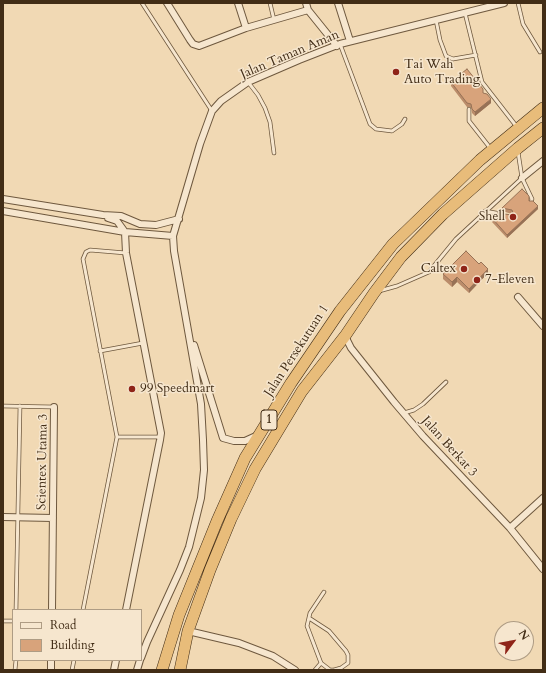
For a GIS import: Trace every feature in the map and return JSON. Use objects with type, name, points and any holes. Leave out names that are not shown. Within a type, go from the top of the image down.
[{"type":"highway","name":"Jalan Persekutuan 1","points":[[162,670],[179,616],[245,458],[263,431],[291,383],[340,311],[393,244],[492,150],[543,108]]},
{"type":"highway","name":"Jalan Persekutuan 1","points":[[180,670],[188,631],[210,570],[255,469],[302,391],[402,257],[443,214],[543,128]]},
{"type":"street","points":[[167,3],[190,40],[196,46],[246,28],[308,10]]},
{"type":"street","points":[[238,3],[246,28]]},
{"type":"street","points":[[306,3],[308,10],[339,45]]},
{"type":"street","points":[[338,3],[350,41]]},
{"type":"street","name":"Jalan Taman Aman","points":[[142,657],[189,547],[201,498],[204,470],[204,440],[201,404],[174,251],[174,236],[200,144],[212,111],[220,101],[248,82],[339,45],[504,3]]},
{"type":"street","points":[[522,178],[543,161]]},
{"type":"street","points":[[3,199],[103,215],[121,216],[140,224],[156,225],[180,219]]},
{"type":"street","points":[[3,211],[126,232],[174,236]]},
{"type":"street","points":[[103,215],[117,221],[126,232],[126,253],[160,437],[126,609]]},
{"type":"street","points":[[518,297],[543,326]]},
{"type":"street","name":"Jalan Taman Aman","points":[[187,324],[223,438],[234,441],[245,441],[252,439],[263,431]]},
{"type":"street","name":"Jalan Berkat 3","points":[[344,336],[404,413],[510,528],[543,568]]},
{"type":"street","name":"Scientex Utama 3","points":[[52,609],[54,407]]},
{"type":"street","points":[[510,528],[543,498]]},
{"type":"street","points":[[3,517],[53,518]]},
{"type":"street","points":[[188,631],[239,643],[273,656],[294,670]]},
{"type":"lane","points":[[142,3],[212,111]]},
{"type":"lane","points":[[270,3],[274,20]]},
{"type":"lane","points":[[518,3],[523,24],[540,52]]},
{"type":"lane","points":[[465,13],[482,82],[518,128]]},
{"type":"lane","points":[[436,20],[440,40],[446,56],[453,59],[476,55]]},
{"type":"lane","points":[[339,45],[370,124],[376,129],[392,132],[406,119]]},
{"type":"lane","points":[[248,82],[258,95],[270,122],[274,153]]},
{"type":"lane","points":[[485,95],[490,92]]},
{"type":"lane","points":[[469,109],[470,121],[492,150]]},
{"type":"lane","points":[[518,148],[522,178],[532,199],[531,202]]},
{"type":"lane","points":[[374,293],[397,286],[429,272],[456,239],[522,178]]},
{"type":"lane","points":[[485,211],[504,215]]},
{"type":"lane","points":[[83,609],[117,437],[83,255],[90,250],[126,253]]},
{"type":"lane","points":[[100,351],[143,343]]},
{"type":"lane","points":[[404,413],[414,410],[423,404],[446,382]]},
{"type":"lane","points":[[3,406],[54,407]]},
{"type":"lane","points":[[16,609],[20,406]]},
{"type":"lane","points":[[117,437],[160,437]]},
{"type":"lane","points":[[309,618],[329,631],[346,651],[348,655],[348,663],[342,668],[330,670],[321,663],[307,626],[310,613],[324,592]]},
{"type":"lane","points":[[315,670],[321,663]]},
{"type":"building","points":[[467,69],[483,89],[483,93],[487,94],[491,99],[475,112],[472,109],[471,104],[467,103],[451,82]]},
{"type":"building","name":"Shell","points":[[522,189],[529,196],[529,201],[533,201],[538,206],[507,235],[492,218],[497,213],[512,215],[512,210],[502,208]]},
{"type":"building","points":[[466,251],[479,264],[481,262],[488,269],[469,289],[457,277],[452,282],[443,274]]},
{"type":"place","name":"Tai Wah Auto Trading","points":[[396,72]]},
{"type":"place","name":"Shell","points":[[513,217]]},
{"type":"place","name":"Caltex","points":[[464,269]]},
{"type":"place","name":"7-Eleven","points":[[477,280]]},
{"type":"place","name":"99 Speedmart","points":[[132,389]]}]
